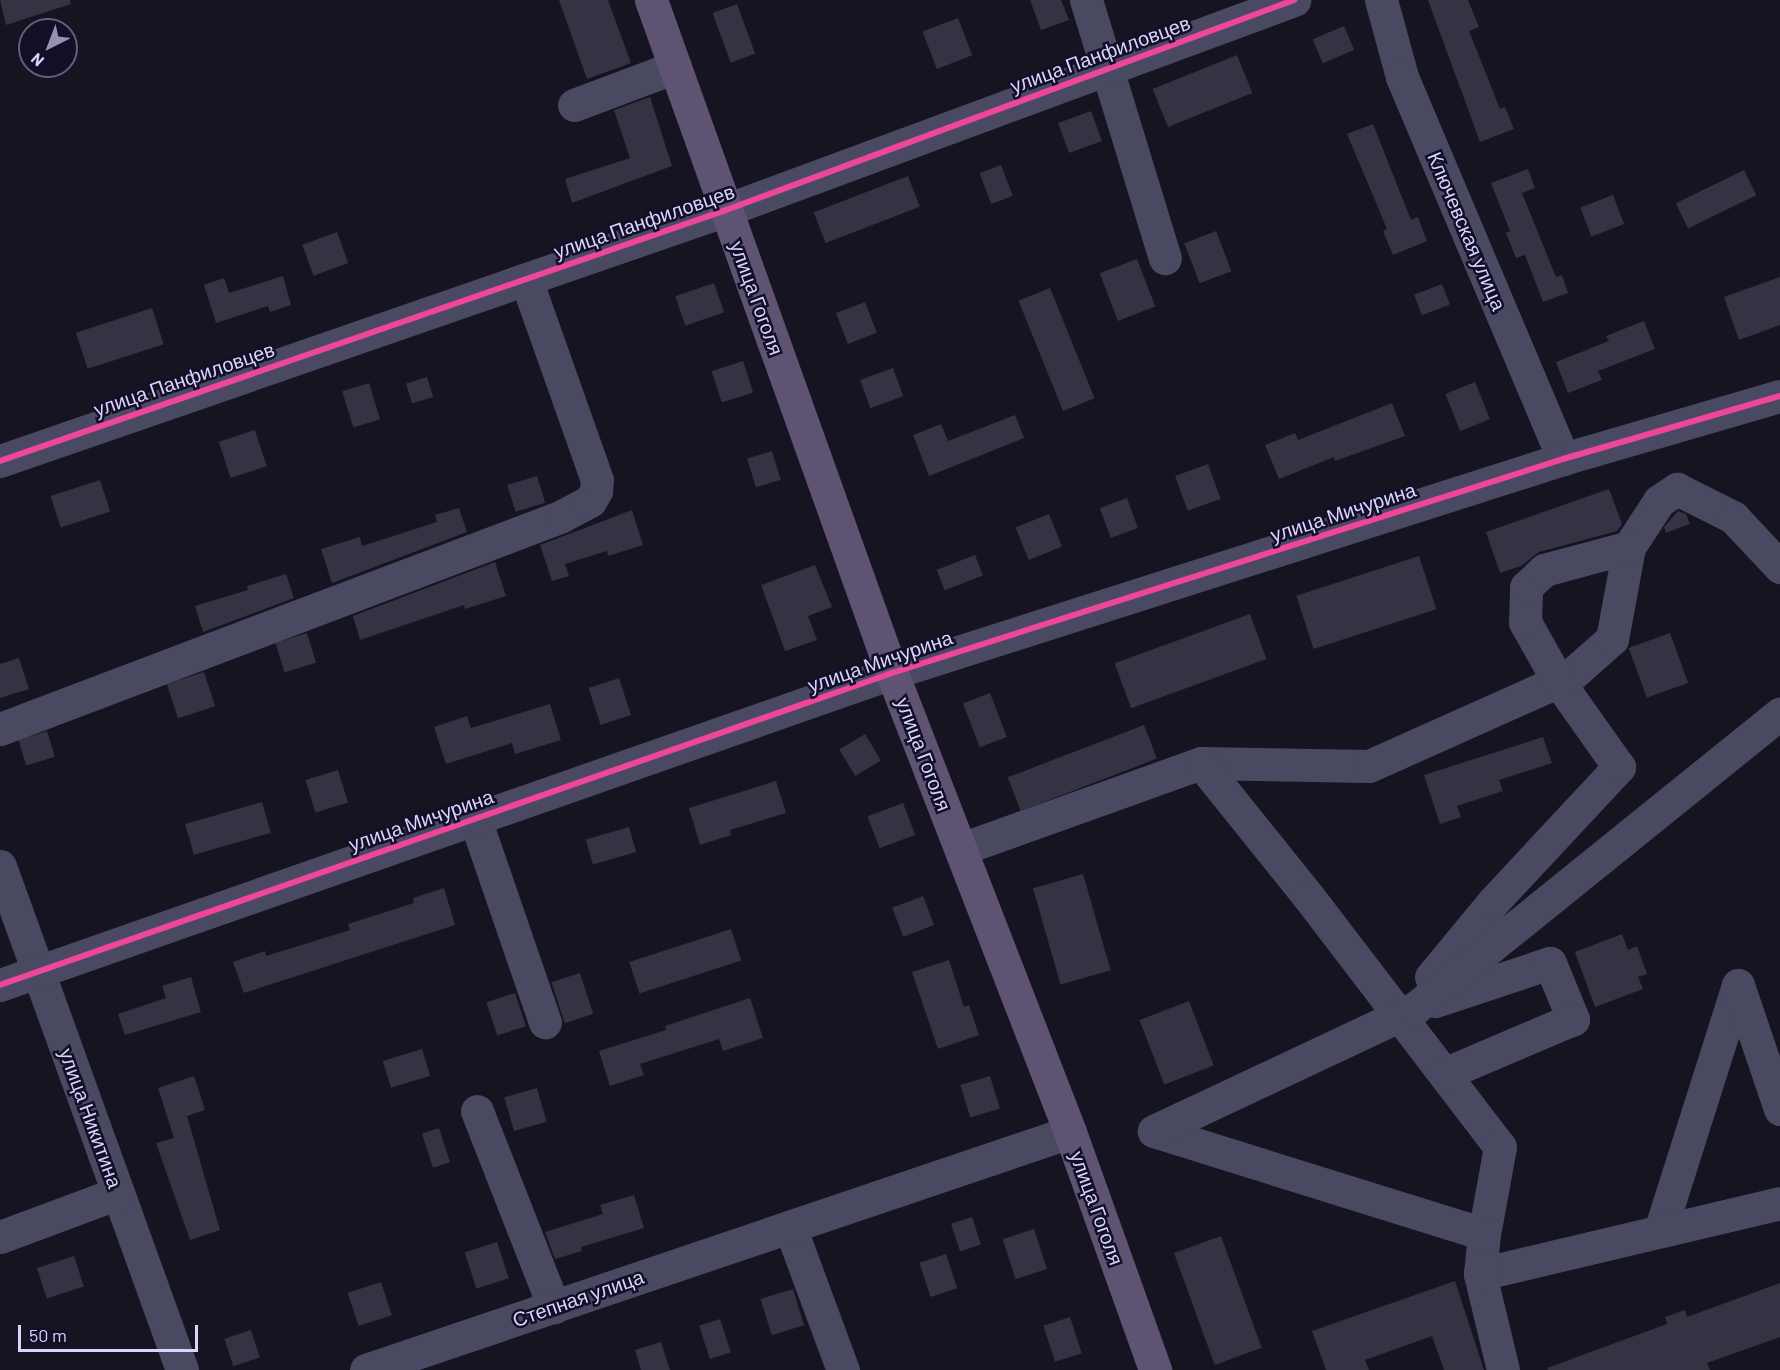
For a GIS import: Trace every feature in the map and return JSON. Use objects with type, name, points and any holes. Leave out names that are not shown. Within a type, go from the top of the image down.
[{"type":"main road","name":"улица Гоголя","points":[[651,0],[892,673],[1070,1132],[1155,1370]]},
{"type":"street","points":[[1086,0],[1165,258]]},
{"type":"street","name":"улица Панфиловцев","points":[[0,461],[726,210],[1294,0]]},
{"type":"street","name":"Ключевская улица","points":[[1381,0],[1402,77],[1563,459]]},
{"type":"street","points":[[574,105],[675,67]]},
{"type":"street","points":[[0,729],[560,518],[590,501],[596,491],[597,480],[526,279]]},
{"type":"street","name":"улица Мичурина","points":[[0,985],[892,673],[1563,459],[1780,396]]},
{"type":"street","points":[[961,849],[1201,763],[1369,766],[1570,675],[1612,639],[1629,547],[1659,501],[1677,489],[1733,518],[1780,567]]},
{"type":"street","points":[[1407,1011],[1493,902],[1619,766],[1558,681],[1525,622],[1526,587],[1544,570],[1629,547]]},
{"type":"street","points":[[1407,1011],[1780,714]]},
{"type":"street","points":[[1201,763],[1308,896],[1407,1011],[1443,1074],[1500,1147],[1484,1234],[1480,1274],[1503,1370]]},
{"type":"street","points":[[474,819],[545,1022]]},
{"type":"street","name":"улица Никитина","points":[[0,866],[182,1370]]},
{"type":"street","points":[[1443,1074],[1572,1019],[1550,963],[1407,1011],[1154,1131],[1484,1234]]},
{"type":"street","points":[[1660,1232],[1738,985],[1780,1109]]},
{"type":"street","points":[[477,1111],[554,1306]]},
{"type":"street","name":"Степная улица","points":[[366,1370],[1070,1132]]},
{"type":"street","points":[[0,1237],[118,1193]]},
{"type":"street","points":[[1480,1274],[1780,1203]]},
{"type":"street","points":[[790,1227],[843,1370]]},
{"type":"building","points":[[0,0],[70,0],[71,4],[28,18],[18,18],[18,21],[6,25]]},
{"type":"building","points":[[559,0],[608,0],[631,63],[587,79]]},
{"type":"building","points":[[1030,0],[1061,0],[1069,20],[1041,30]]},
{"type":"building","points":[[1428,0],[1468,0],[1479,27],[1469,31],[1500,109],[1505,107],[1514,129],[1480,142]]},
{"type":"building","points":[[737,4],[755,54],[731,63],[713,13]]},
{"type":"building","points":[[958,18],[972,55],[937,69],[923,32]]},
{"type":"building","points":[[1344,26],[1354,50],[1323,63],[1313,39]]},
{"type":"building","points":[[1237,55],[1252,93],[1168,127],[1153,89]]},
{"type":"building","points":[[650,97],[672,166],[572,203],[565,179],[630,158],[614,110]]},
{"type":"building","points":[[1091,111],[1102,141],[1069,153],[1058,123]]},
{"type":"building","points":[[1373,124],[1411,220],[1418,217],[1427,241],[1393,255],[1383,231],[1387,229],[1347,134]]},
{"type":"building","points":[[1001,165],[1013,196],[991,204],[980,173]]},
{"type":"building","points":[[1528,169],[1535,188],[1522,193],[1556,277],[1562,275],[1568,293],[1543,302],[1525,255],[1516,258],[1506,233],[1510,231],[1491,183]]},
{"type":"building","points":[[1744,170],[1756,195],[1688,228],[1676,203]]},
{"type":"building","points":[[908,176],[920,207],[826,243],[814,212]]},
{"type":"building","points":[[1613,195],[1624,224],[1591,236],[1580,208]]},
{"type":"building","points":[[1216,231],[1231,271],[1200,283],[1184,243]]},
{"type":"building","points":[[337,232],[348,263],[314,276],[302,245]]},
{"type":"building","points":[[1137,259],[1155,307],[1118,321],[1100,273]]},
{"type":"building","points":[[283,276],[291,305],[270,312],[268,306],[216,323],[204,285],[224,278],[229,293]]},
{"type":"building","points":[[1780,277],[1780,325],[1739,340],[1724,297]]},
{"type":"building","points":[[714,283],[724,312],[685,326],[675,296]]},
{"type":"building","points":[[1442,284],[1450,305],[1422,315],[1414,295]]},
{"type":"building","points":[[1050,288],[1095,398],[1063,411],[1018,301]]},
{"type":"building","points":[[865,302],[877,333],[848,344],[836,313]]},
{"type":"building","points":[[152,308],[164,344],[88,369],[76,333]]},
{"type":"building","points":[[1644,321],[1655,349],[1598,371],[1602,380],[1568,393],[1556,362],[1609,341],[1606,336]]},
{"type":"building","points":[[743,361],[753,392],[722,403],[712,371]]},
{"type":"building","points":[[893,368],[903,396],[870,408],[860,380]]},
{"type":"building","points":[[427,377],[433,397],[412,404],[406,383]]},
{"type":"building","points":[[1475,382],[1490,419],[1460,431],[1445,394]]},
{"type":"building","points":[[369,383],[380,419],[353,428],[342,391]]},
{"type":"building","points":[[1392,403],[1405,436],[1335,461],[1334,457],[1279,479],[1265,445],[1295,433],[1298,440]]},
{"type":"building","points":[[1015,415],[1024,438],[929,476],[913,435],[941,424],[948,441]]},
{"type":"building","points":[[255,430],[267,466],[231,478],[219,442]]},
{"type":"building","points":[[772,451],[781,480],[756,487],[747,459]]},
{"type":"building","points":[[1208,464],[1221,499],[1188,511],[1175,476]]},
{"type":"building","points":[[537,476],[545,503],[516,512],[507,485]]},
{"type":"building","points":[[100,480],[110,511],[61,527],[51,496]]},
{"type":"building","points":[[1609,489],[1622,524],[1617,531],[1539,552],[1521,566],[1500,573],[1486,532]]},
{"type":"building","points":[[1127,498],[1138,528],[1111,538],[1100,508]]},
{"type":"building","points":[[459,508],[467,532],[332,583],[321,549],[360,537],[362,546],[437,522],[435,515]]},
{"type":"building","points":[[632,510],[643,545],[608,556],[607,551],[565,564],[569,576],[552,581],[540,545]]},
{"type":"building","points":[[1678,511],[1686,514],[1690,524],[1666,533],[1664,527]]},
{"type":"building","points":[[1049,514],[1062,546],[1029,560],[1016,527]]},
{"type":"building","points":[[975,555],[983,576],[945,590],[937,570]]},
{"type":"building","points":[[1419,556],[1436,609],[1314,649],[1296,596]]},
{"type":"building","points":[[495,562],[506,596],[465,609],[464,605],[360,640],[353,616]]},
{"type":"building","points":[[815,565],[832,607],[808,616],[817,640],[785,651],[761,585]]},
{"type":"building","points":[[286,574],[294,598],[203,632],[195,606],[248,590],[247,586]]},
{"type":"building","points":[[1250,614],[1266,659],[1131,708],[1115,663]]},
{"type":"building","points":[[307,633],[316,663],[285,672],[275,643]]},
{"type":"building","points":[[1670,633],[1688,683],[1647,698],[1629,648]]},
{"type":"building","points":[[19,658],[29,689],[0,698],[0,664]]},
{"type":"building","points":[[204,672],[215,706],[178,718],[167,684]]},
{"type":"building","points":[[619,678],[631,715],[601,725],[589,688]]},
{"type":"building","points":[[990,693],[1007,737],[980,747],[963,703]]},
{"type":"building","points":[[550,704],[561,740],[515,754],[512,743],[446,764],[434,727],[467,716],[471,728]]},
{"type":"building","points":[[1144,725],[1157,759],[1021,811],[1008,777]]},
{"type":"building","points":[[47,731],[55,757],[26,766],[18,740]]},
{"type":"building","points":[[865,734],[881,761],[855,776],[839,749]]},
{"type":"building","points":[[1543,737],[1552,763],[1499,780],[1503,791],[1457,806],[1461,817],[1440,824],[1424,775]]},
{"type":"building","points":[[338,770],[348,803],[315,812],[305,780]]},
{"type":"building","points":[[776,781],[786,813],[730,830],[731,835],[700,845],[689,808]]},
{"type":"building","points":[[262,802],[271,833],[194,855],[185,824]]},
{"type":"building","points":[[903,803],[915,835],[880,848],[868,817]]},
{"type":"building","points":[[629,827],[636,852],[593,864],[586,839]]},
{"type":"building","points":[[1083,874],[1111,970],[1061,984],[1033,888]]},
{"type":"building","points":[[444,888],[455,925],[244,993],[233,962],[265,951],[266,956],[350,930],[348,924],[414,903],[413,898]]},
{"type":"building","points":[[923,896],[934,925],[903,937],[892,908]]},
{"type":"building","points":[[731,929],[741,960],[639,993],[629,962]]},
{"type":"building","points":[[1622,934],[1628,950],[1637,946],[1647,974],[1638,977],[1643,989],[1595,1007],[1575,952]]},
{"type":"building","points":[[949,960],[964,1007],[969,1005],[979,1035],[938,1049],[912,972]]},
{"type":"building","points":[[580,973],[593,1014],[565,1023],[551,982]]},
{"type":"building","points":[[191,977],[201,1012],[125,1035],[118,1014],[166,998],[162,986]]},
{"type":"building","points":[[515,993],[526,1026],[497,1036],[486,1002]]},
{"type":"building","points":[[750,998],[763,1038],[723,1051],[719,1039],[640,1064],[644,1075],[610,1086],[599,1051],[666,1030],[665,1026]]},
{"type":"building","points":[[1189,1001],[1214,1065],[1164,1084],[1140,1020]]},
{"type":"building","points":[[422,1049],[430,1076],[391,1088],[383,1061]]},
{"type":"building","points":[[194,1076],[205,1110],[187,1116],[220,1230],[190,1240],[156,1143],[174,1138],[158,1088]]},
{"type":"building","points":[[990,1076],[1000,1109],[970,1118],[960,1085]]},
{"type":"building","points":[[537,1088],[547,1122],[514,1131],[504,1097]]},
{"type":"building","points":[[439,1128],[450,1162],[433,1168],[422,1134]]},
{"type":"building","points":[[634,1195],[644,1228],[581,1247],[582,1251],[555,1259],[545,1232],[603,1214],[600,1205]]},
{"type":"building","points":[[972,1217],[981,1245],[960,1251],[951,1224]]},
{"type":"building","points":[[1034,1229],[1047,1269],[1016,1279],[1003,1239]]},
{"type":"building","points":[[1221,1236],[1262,1348],[1215,1365],[1174,1253]]},
{"type":"building","points":[[497,1242],[509,1278],[476,1289],[465,1253]]},
{"type":"building","points":[[946,1254],[957,1288],[930,1297],[919,1263]]},
{"type":"building","points":[[74,1256],[84,1286],[47,1298],[37,1268]]},
{"type":"building","points":[[1455,1281],[1484,1370],[1444,1370],[1432,1336],[1365,1360],[1369,1370],[1326,1370],[1312,1331]]},
{"type":"building","points":[[381,1282],[392,1315],[359,1326],[348,1293]]},
{"type":"building","points":[[1780,1283],[1780,1337],[1707,1363],[1710,1370],[1548,1370],[1547,1368],[1667,1324],[1665,1317],[1685,1310],[1687,1317]]},
{"type":"building","points":[[793,1289],[804,1325],[772,1335],[760,1299]]},
{"type":"building","points":[[1070,1317],[1082,1353],[1055,1362],[1043,1326]]},
{"type":"building","points":[[720,1319],[731,1352],[710,1359],[699,1326]]},
{"type":"building","points":[[251,1330],[260,1358],[233,1366],[224,1339]]},
{"type":"building","points":[[661,1342],[670,1370],[641,1370],[635,1350]]},
{"type":"cycle path","points":[[0,461],[726,210],[1294,0]]},
{"type":"cycle path","points":[[0,985],[892,673],[1563,459],[1780,396]]}]
